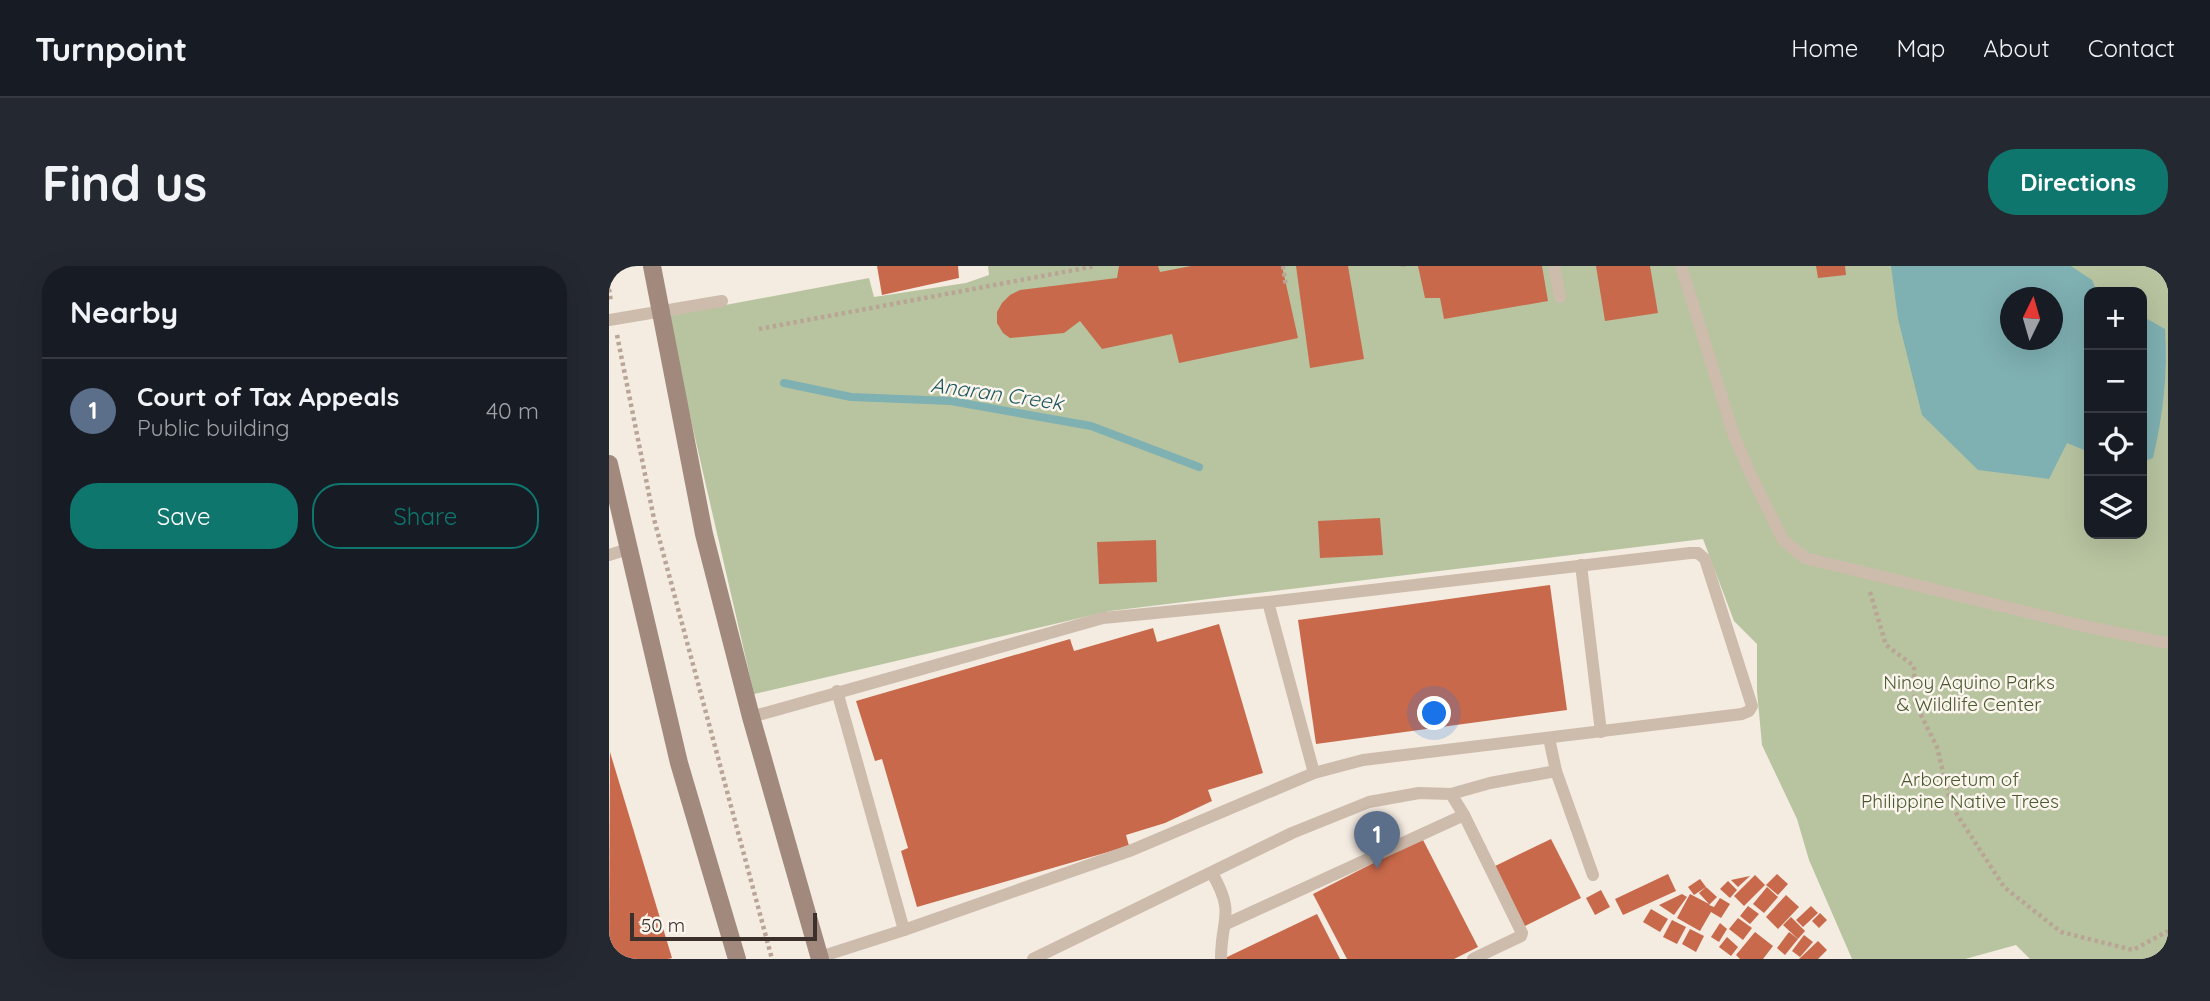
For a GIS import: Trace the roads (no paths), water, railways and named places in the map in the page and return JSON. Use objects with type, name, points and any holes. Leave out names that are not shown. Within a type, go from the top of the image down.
[{"type":"main road","points":[[652,266],[704,534],[751,717],[820,958]]},
{"type":"main road","points":[[609,464],[679,763],[737,959]]},
{"type":"lane","points":[[1554,266],[1560,297]]},
{"type":"lane","points":[[1681,266],[1734,436],[1783,540],[1805,558],[2088,627],[2168,643]]},
{"type":"lane","points":[[612,319],[722,301]]},
{"type":"lane","points":[[609,555],[628,549]]},
{"type":"lane","points":[[751,717],[1103,618],[1268,603],[1698,553],[1705,559],[1752,706],[1742,714],[1363,760],[1314,773],[1132,850],[820,958]]},
{"type":"lane","points":[[1581,565],[1601,732]]},
{"type":"lane","points":[[1268,603],[1314,773]]},
{"type":"lane","points":[[837,691],[904,930]]},
{"type":"lane","points":[[1549,738],[1556,771],[1593,875]]},
{"type":"lane","points":[[1033,959],[1291,833],[1369,802],[1419,793],[1451,794],[1490,783],[1556,771]]},
{"type":"lane","points":[[1451,794],[1522,933],[1521,936],[1472,959]]},
{"type":"lane","points":[[1226,924],[1464,815]]},
{"type":"lane","points":[[1212,873],[1228,906],[1221,959]]},
{"type":"water","points":[[1891,266],[2071,266],[2092,280],[2095,287],[2084,287],[2084,450],[2067,443],[2049,479],[1978,470],[1922,415],[1898,319]]},
{"type":"water","points":[[2147,319],[2165,329],[2165,378],[2153,458],[2147,460]]},
{"type":"waterway","name":"Anaran Creek","points":[[784,383],[851,397],[951,401],[1091,426],[1199,467]]},
{"type":"place","name":"Court of Tax Appeals","points":[[1377,869]]},
{"type":"park label","name":"Ninoy Aquino Parks & Wildlife Center","points":[[1969,693]]},
{"type":"park label","name":"Arboretum of Philippine Native Trees","points":[[1960,790]]}]
